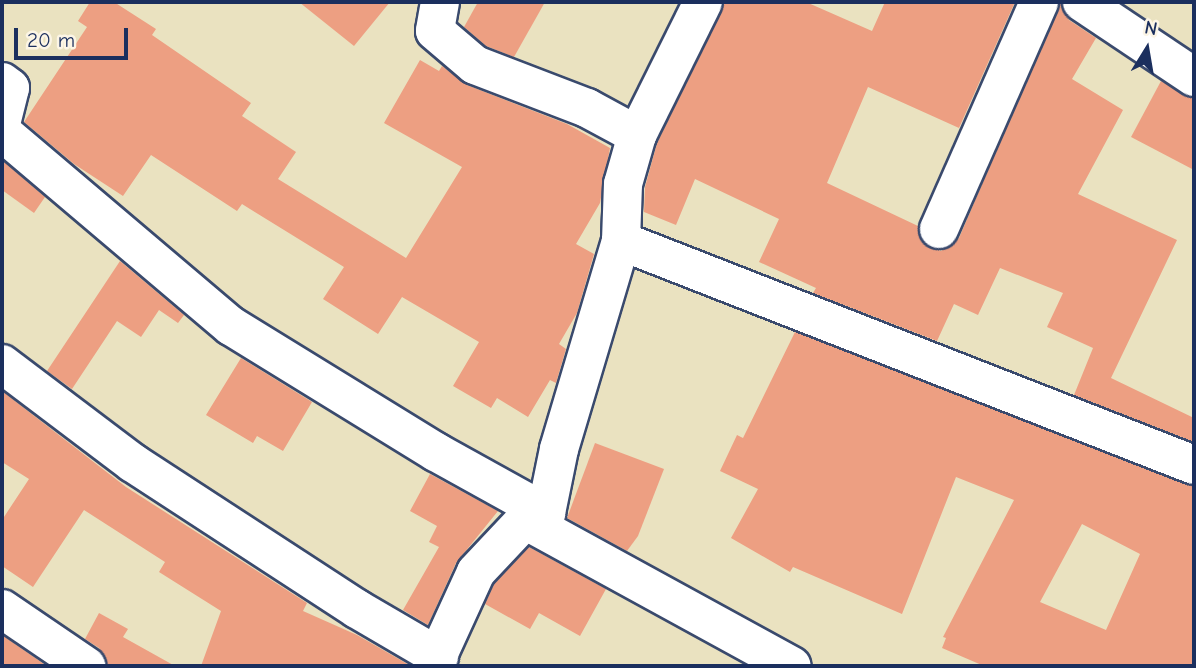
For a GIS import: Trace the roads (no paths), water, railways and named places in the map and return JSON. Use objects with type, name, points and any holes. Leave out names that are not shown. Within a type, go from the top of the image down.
[{"type":"street","points":[[440,2],[435,31],[475,65],[587,108],[636,135]]},
{"type":"street","points":[[2,364],[133,463],[436,662],[476,572],[535,516],[559,449],[621,241],[623,184],[636,135],[703,2]]},
{"type":"street","points":[[939,229],[1040,2]]},
{"type":"street","points":[[1082,2],[1194,77]]},
{"type":"street","points":[[2,82],[10,88],[2,120]]},
{"type":"street","points":[[2,132],[230,326],[535,516],[792,666]]},
{"type":"street","points":[[621,241],[1194,465]]},
{"type":"street","points":[[2,609],[86,666]]}]
